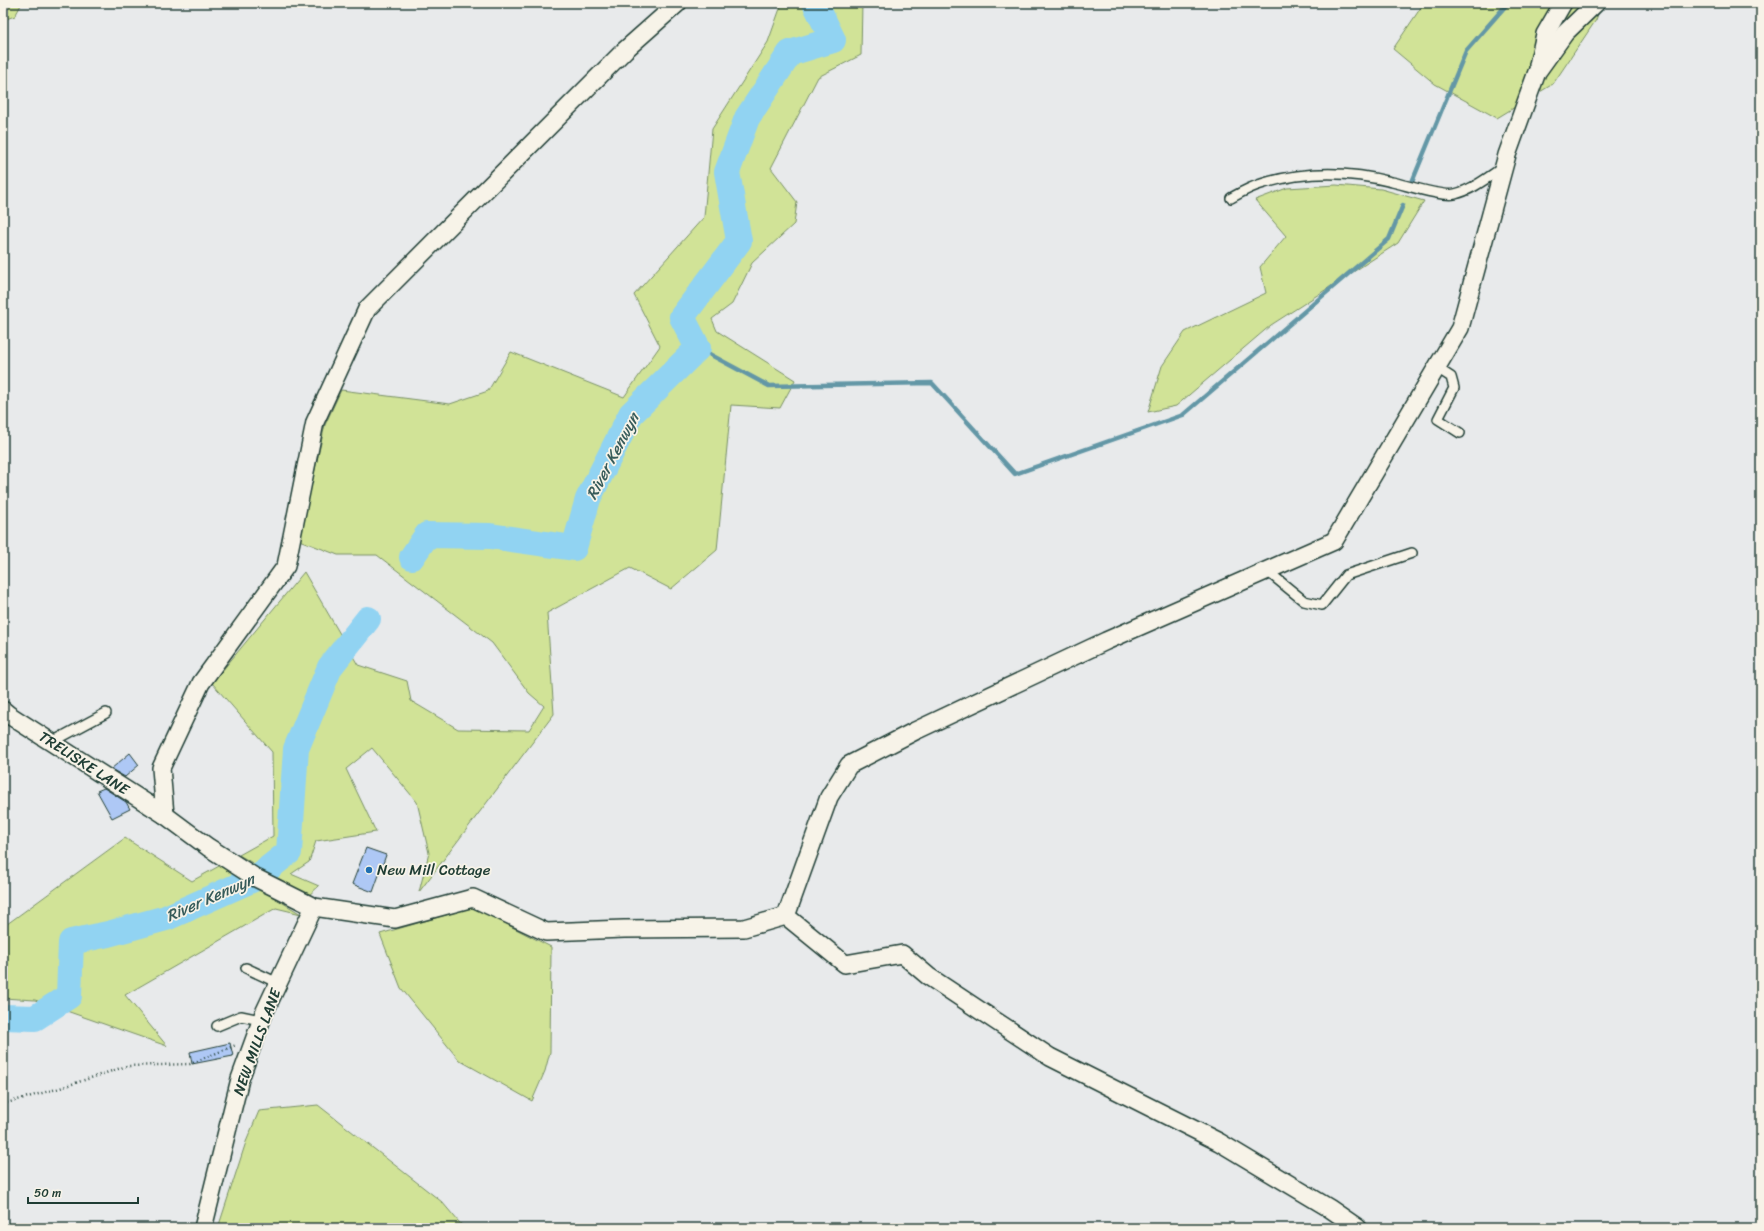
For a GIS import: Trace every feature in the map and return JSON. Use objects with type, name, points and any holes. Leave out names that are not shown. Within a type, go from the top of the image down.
[{"type":"street","points":[[165,815],[161,768],[200,683],[286,566],[315,422],[367,309],[620,56],[678,3]]},
{"type":"street","points":[[1358,1228],[1329,1208],[1219,1142],[1050,1057],[928,976],[902,954],[845,964],[786,916],[829,797],[850,765],[915,731],[1106,641],[1334,541],[1460,328],[1504,167],[1537,72],[1545,34],[1563,3]]},
{"type":"street","points":[[1537,72],[1565,33],[1596,3]]},
{"type":"street","name":"TRELISKE LANE","points":[[3,710],[165,815],[208,847],[256,878],[314,907],[395,919],[473,898],[546,932],[624,929],[744,928],[786,916]]},
{"type":"street","name":"NEW MILLS LANE","points":[[203,1228],[240,1079],[255,1037],[278,982],[314,907]]},
{"type":"lane","points":[[1231,198],[1259,184],[1267,182],[1290,177],[1337,173],[1374,177],[1429,191],[1453,194],[1475,186],[1504,167]]},
{"type":"lane","points":[[1437,368],[1451,377],[1454,388],[1438,419],[1460,433]]},
{"type":"lane","points":[[1266,570],[1304,601],[1322,605],[1346,575],[1412,553]]},
{"type":"lane","points":[[52,742],[106,713]]},
{"type":"lane","points":[[246,968],[278,982]]},
{"type":"lane","points":[[217,1026],[241,1016],[262,1020]]},
{"type":"path","points":[[3,1104],[60,1088],[127,1066],[190,1064],[255,1037]]},
{"type":"green space","points":[[3,3],[22,3],[15,16],[3,20]]},
{"type":"green space","points":[[782,3],[862,3],[861,55],[818,77],[771,168],[797,202],[794,224],[752,263],[732,304],[712,319],[717,331],[795,380],[780,408],[731,405],[717,550],[671,589],[630,568],[547,613],[554,714],[419,892],[429,853],[417,802],[372,748],[346,769],[376,832],[316,841],[309,862],[291,874],[319,886],[308,896],[239,855],[273,836],[272,752],[212,683],[304,572],[358,665],[407,681],[411,701],[458,729],[529,730],[544,706],[529,693],[492,643],[377,555],[338,555],[299,540],[325,425],[341,390],[450,404],[488,391],[511,352],[624,397],[660,346],[634,295],[704,217],[712,129],[768,42]]},
{"type":"green space","points":[[1424,3],[1602,3],[1596,20],[1553,84],[1497,118],[1435,84],[1393,49]]},
{"type":"green space","points":[[1336,185],[1381,189],[1424,201],[1398,243],[1271,325],[1176,406],[1148,412],[1162,366],[1185,332],[1266,293],[1260,267],[1286,236],[1255,200],[1287,188]]},
{"type":"green space","points":[[125,838],[192,881],[221,865],[301,914],[276,908],[125,995],[167,1046],[35,1000],[3,998],[3,927]]},
{"type":"green space","points":[[473,907],[551,947],[550,1052],[545,1071],[532,1101],[459,1060],[401,988],[380,934]]},
{"type":"green space","points":[[318,1105],[442,1202],[464,1228],[218,1228],[246,1142],[259,1111]]},
{"type":"building","points":[[130,753],[139,765],[125,777],[111,769]]},
{"type":"building","points":[[104,788],[126,802],[130,809],[112,818],[97,791]]},
{"type":"building","name":"New Mill Cottage","points":[[366,848],[386,855],[373,892],[352,884]]},
{"type":"building","points":[[230,1043],[233,1056],[192,1064],[190,1052]]},
{"type":"waterway","name":"River Kenwyn","points":[[412,557],[427,535],[490,536],[574,548],[588,499],[631,414],[698,348],[682,317],[739,241],[727,172],[747,118],[790,53],[833,40],[815,3]]},
{"type":"waterway","points":[[1412,182],[1466,51],[1508,3]]},
{"type":"waterway","points":[[698,348],[769,386],[932,383],[1015,474],[1183,415],[1389,239],[1403,205]]},
{"type":"waterway","name":"River Kenwyn","points":[[3,1017],[35,1018],[69,996],[71,942],[108,934],[166,918],[256,878],[289,852],[296,749],[330,667],[368,619]]},
{"type":"place","name":"New Mill Cottage","points":[[369,870]]}]
